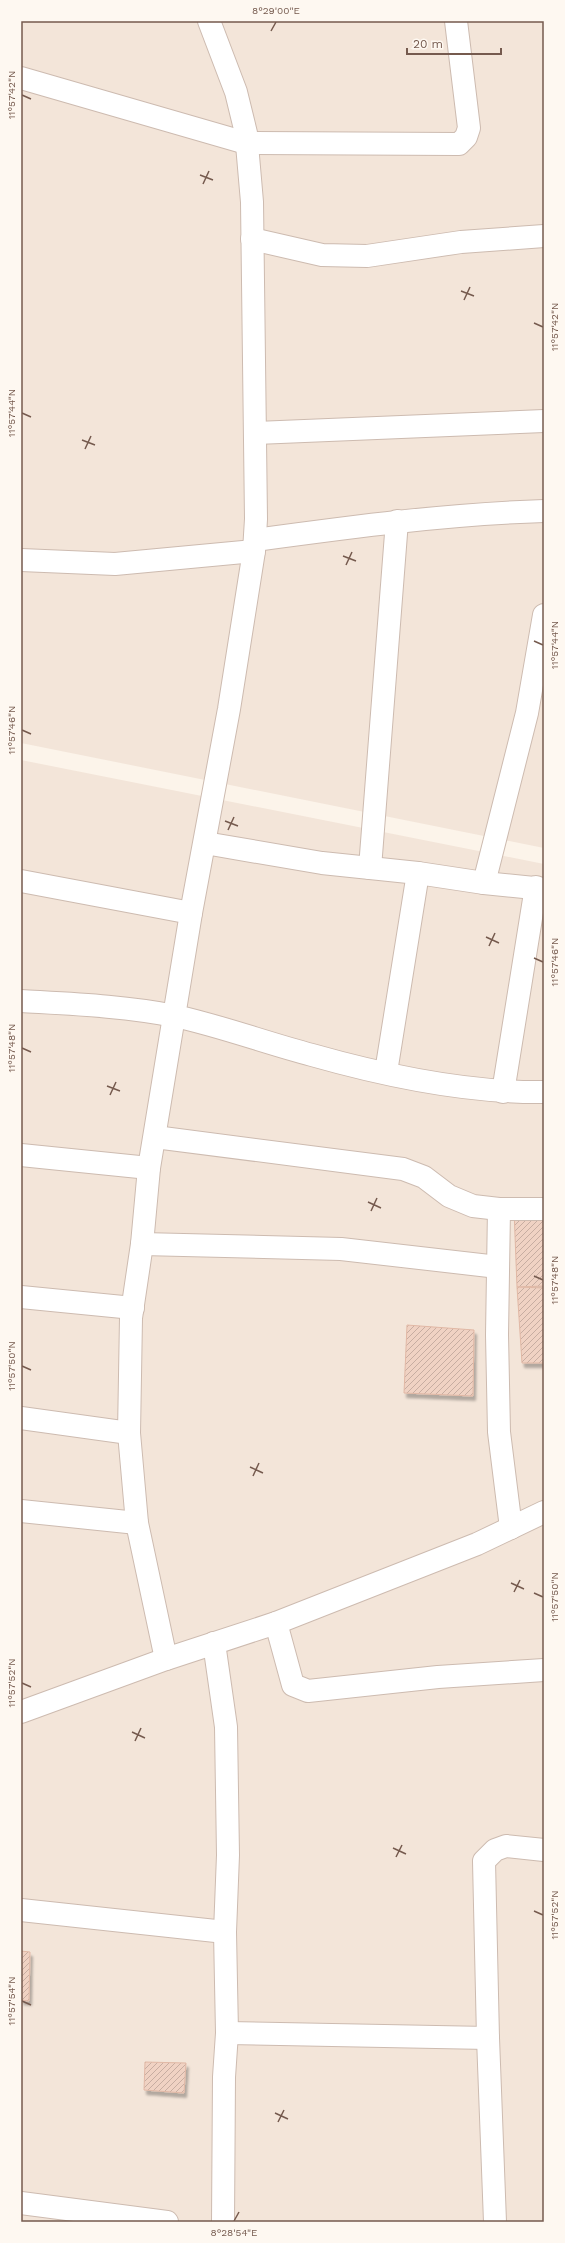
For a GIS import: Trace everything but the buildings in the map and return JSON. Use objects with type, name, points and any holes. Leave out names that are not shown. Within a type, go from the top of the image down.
[{"type":"street","points":[[166,1659],[137,1523],[129,1433],[133,1308],[142,1244],[149,1168],[191,913],[229,709],[254,546],[256,433],[252,202],[246,143],[236,92],[209,21]]},
{"type":"street","points":[[21,78],[246,143],[459,144],[466,137],[469,128],[456,21]]},
{"type":"street","points":[[252,239],[322,255],[367,256],[461,242],[544,236]]},
{"type":"street","points":[[256,433],[544,421]]},
{"type":"street","points":[[21,560],[115,564],[254,546],[397,521],[496,513],[544,511]]},
{"type":"street","points":[[370,868],[397,521]]},
{"type":"street","points":[[484,884],[535,714],[544,615]]},
{"type":"street","points":[[205,843],[322,863],[418,873],[484,884],[540,888],[503,1092]]},
{"type":"street","points":[[386,1072],[418,873]]},
{"type":"street","points":[[21,881],[191,913]]},
{"type":"street","points":[[21,1002],[118,1008],[175,1016],[314,1056],[449,1086],[503,1092],[544,1092]]},
{"type":"street","points":[[155,1137],[403,1169],[424,1178],[455,1198],[473,1206],[500,1210],[544,1209]]},
{"type":"street","points":[[21,1155],[149,1168]]},
{"type":"street","points":[[500,1210],[498,1267],[499,1432],[511,1528]]},
{"type":"street","points":[[142,1244],[341,1249],[498,1267]]},
{"type":"street","points":[[21,1297],[133,1308]]},
{"type":"street","points":[[21,1418],[129,1433]]},
{"type":"street","points":[[21,1511],[137,1523]]},
{"type":"street","points":[[21,1712],[166,1659],[276,1623],[477,1544],[544,1512]]},
{"type":"street","points":[[276,1623],[294,1685],[308,1691],[438,1677],[544,1670]]},
{"type":"street","points":[[214,1643],[226,1727],[228,1855],[224,1932],[227,2033],[224,2077],[223,2222]]},
{"type":"street","points":[[495,2222],[488,2038],[484,1861],[495,1850],[506,1846],[544,1850]]},
{"type":"street","points":[[21,1910],[224,1932]]},
{"type":"street","points":[[227,2033],[488,2038]]},
{"type":"street","points":[[21,2203],[166,2222]]},
{"type":"shaded area","points":[[21,21],[544,21],[544,848],[21,743]]},
{"type":"shaded area","points":[[21,760],[544,864],[544,2222],[21,2222]]}]
